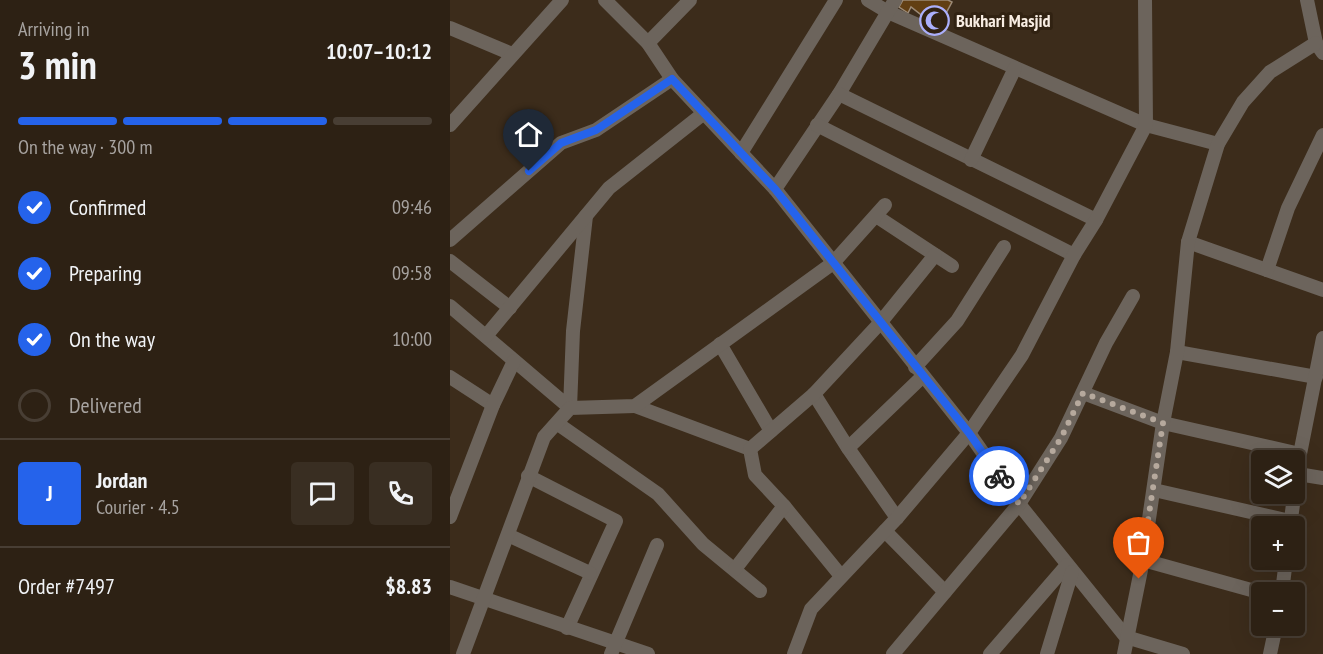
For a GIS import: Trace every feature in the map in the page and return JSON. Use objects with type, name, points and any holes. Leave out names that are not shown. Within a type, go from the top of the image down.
[{"type":"street","points":[[450,125],[562,0]]},
{"type":"street","points":[[605,0],[648,44],[672,79],[775,189],[969,433],[1019,504],[1126,638],[1183,654]]},
{"type":"street","points":[[648,44],[690,0]]},
{"type":"street","points":[[741,153],[836,0]]},
{"type":"street","points":[[868,0],[891,6],[1015,68],[1146,125],[1218,144]]},
{"type":"street","points":[[794,654],[811,609],[897,518],[969,433],[1022,355],[1074,255],[1096,220],[1146,125],[1145,0]]},
{"type":"street","points":[[1124,654],[1143,560],[1163,423],[1177,352],[1188,242],[1218,144],[1242,102],[1270,72],[1320,48],[1307,0]]},
{"type":"street","points":[[775,189],[838,94],[891,6]]},
{"type":"street","points":[[450,28],[512,54]]},
{"type":"street","points":[[971,160],[1015,68]]},
{"type":"street","points":[[450,240],[561,143],[596,130],[672,79]]},
{"type":"street","points":[[838,94],[1096,220]]},
{"type":"street","points":[[486,336],[609,188],[704,113]]},
{"type":"street","points":[[817,125],[1074,255]]},
{"type":"street","points":[[1267,270],[1288,208],[1323,135]]},
{"type":"street","points":[[635,406],[833,263],[880,210],[952,266]]},
{"type":"street","points":[[463,654],[544,437],[570,408],[573,331],[586,216]]},
{"type":"street","points":[[1188,242],[1267,270],[1322,286]]},
{"type":"street","points":[[848,448],[919,372],[957,321],[1004,247]]},
{"type":"street","points":[[750,449],[814,394],[880,323],[935,255]]},
{"type":"street","points":[[450,261],[510,309]]},
{"type":"street","points":[[893,654],[1019,504],[1061,438],[1106,343],[1133,296]]},
{"type":"street","points":[[450,306],[570,408],[635,406],[750,449]]},
{"type":"street","points":[[1301,450],[1323,338]]},
{"type":"street","points":[[720,344],[771,431]]},
{"type":"street","points":[[1177,352],[1316,377]]},
{"type":"street","points":[[450,517],[493,405],[514,362]]},
{"type":"street","points":[[450,377],[493,405]]},
{"type":"street","points":[[1083,393],[1163,423],[1282,450]]},
{"type":"street","points":[[814,394],[897,518]]},
{"type":"street","points":[[558,424],[658,494],[703,544],[735,568],[760,591]]},
{"type":"street","points":[[750,449],[755,476],[784,506],[841,576]]},
{"type":"street","points":[[1305,475],[1323,478]]},
{"type":"street","points":[[528,476],[616,521],[590,573],[567,628]]},
{"type":"street","points":[[1154,490],[1258,516]]},
{"type":"street","points":[[735,568],[784,506]]},
{"type":"street","points":[[885,531],[945,592]]},
{"type":"street","points":[[508,535],[590,573]]},
{"type":"street","points":[[613,649],[657,545]]},
{"type":"street","points":[[1143,560],[1251,590]]},
{"type":"street","points":[[990,654],[1069,568]]},
{"type":"street","points":[[1047,654],[1069,568]]},
{"type":"street","points":[[450,587],[567,628],[613,649],[648,654]]},
{"type":"street","points":[[1270,654],[1273,636]]},
{"type":"building","name":"Bukhari Masjid","points":[[903,0],[948,0],[952,2],[938,28],[911,7],[908,13],[899,7]]},
{"type":"way so far","points":[[999,476],[1019,504],[1061,438],[1083,393],[1163,423],[1151,513],[1139,579]]},
{"type":"place","name":"Bukhari Masjid","points":[[935,21]]},
{"type":"route","points":[[529,171],[561,143],[596,130],[672,79],[775,189],[922,377],[969,433],[999,476]]}]
